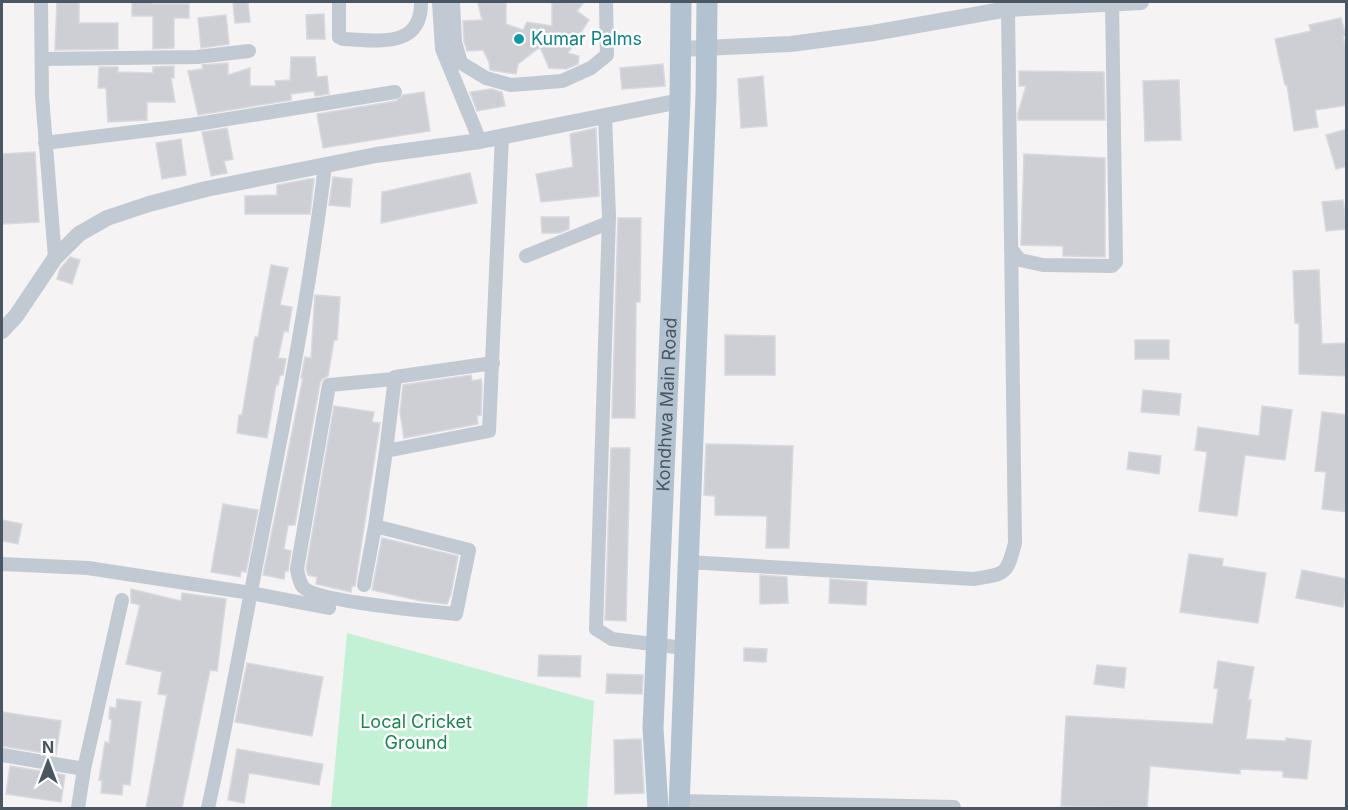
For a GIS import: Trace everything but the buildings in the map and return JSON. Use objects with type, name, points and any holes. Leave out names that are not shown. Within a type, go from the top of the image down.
[{"type":"main road","name":"Kondhwa Main Road","points":[[657,808],[653,728],[680,101],[681,2]]},
{"type":"main road","name":"Kondhwa Main Road","points":[[679,805],[707,2]]},
{"type":"street","points":[[41,2],[42,96],[55,258]]},
{"type":"street","points":[[339,2],[339,37],[342,39],[395,40],[405,36],[412,28],[418,19],[421,2]]},
{"type":"street","points":[[439,2],[442,49],[480,141]]},
{"type":"street","points":[[453,2],[455,42],[461,63],[486,78],[511,85],[562,81],[591,68],[607,55],[606,2]]},
{"type":"street","points":[[681,49],[791,44],[873,33],[1008,9],[1141,2]]},
{"type":"street","points":[[1011,249],[1020,260],[1043,265],[1112,266],[1116,262],[1112,3]]},
{"type":"street","points":[[687,562],[974,579],[1000,574],[1010,564],[1015,543],[1008,9]]},
{"type":"street","points":[[43,59],[197,57],[249,51]]},
{"type":"street","points":[[45,143],[191,125],[396,92]]},
{"type":"street","points":[[2,331],[16,316],[55,258],[79,234],[107,218],[206,189],[376,155],[480,141],[680,101]]},
{"type":"street","points":[[605,116],[608,223],[596,629],[612,639],[684,648]]},
{"type":"street","points":[[386,451],[489,431],[502,136]]},
{"type":"street","points":[[208,808],[224,737],[297,356],[325,166]]},
{"type":"street","points":[[526,256],[608,223]]},
{"type":"street","points":[[375,526],[469,549],[456,614],[355,602],[312,592],[303,586],[297,569],[329,384],[394,379],[394,377],[493,363]]},
{"type":"street","points":[[364,585],[386,451],[394,379]]},
{"type":"street","points":[[2,564],[88,568],[251,593],[329,608]]},
{"type":"street","points":[[78,808],[84,769],[122,600]]},
{"type":"street","points":[[2,755],[84,769]]},
{"type":"street","points":[[679,805],[954,807]]},
{"type":"green space","name":"Local Cricket Ground","points":[[347,633],[594,701],[587,808],[331,808]]},
{"type":"place","name":"Kumar Palms","points":[[519,39]]}]
